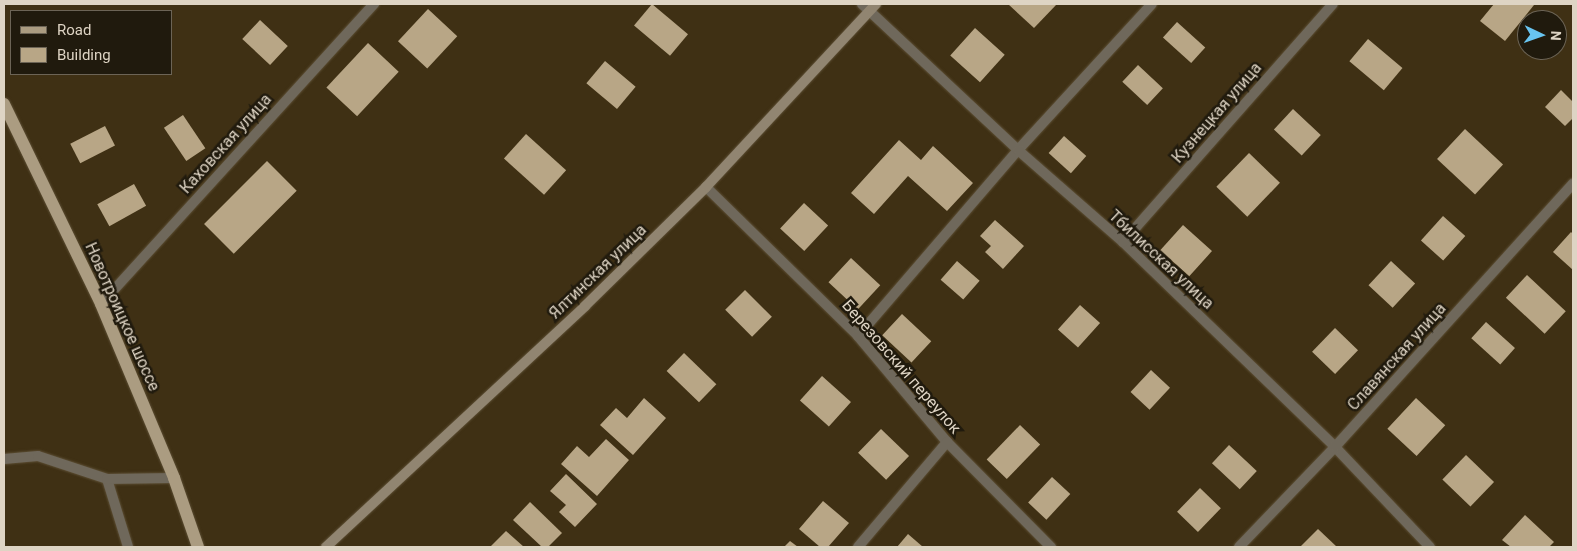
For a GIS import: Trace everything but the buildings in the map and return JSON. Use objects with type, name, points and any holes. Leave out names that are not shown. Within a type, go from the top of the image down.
[{"type":"main road","name":"Ялтинская улица","points":[[326,547],[585,306],[706,188],[869,6]]},
{"type":"main road","name":"Новотроицкое шоссе","points":[[4,104],[101,304],[174,478],[198,547]]},
{"type":"street","name":"Каховская улица","points":[[101,304],[374,4]]},
{"type":"street","points":[[858,336],[1018,150],[1152,4]]},
{"type":"street","name":"Кузнецкая улица","points":[[1123,242],[1334,4]]},
{"type":"street","name":"Тбилисская улица","points":[[869,6],[1018,150],[1123,242],[1335,447],[1430,547]]},
{"type":"street","name":"Славянская улица","points":[[1239,547],[1335,447],[1573,184]]},
{"type":"street","name":"Березовский переулок","points":[[706,188],[858,336],[947,442],[1051,547]]},
{"type":"street","points":[[858,547],[947,442]]},
{"type":"street","points":[[4,459],[38,456],[106,479],[174,478]]},
{"type":"street","points":[[106,479],[128,547]]}]
